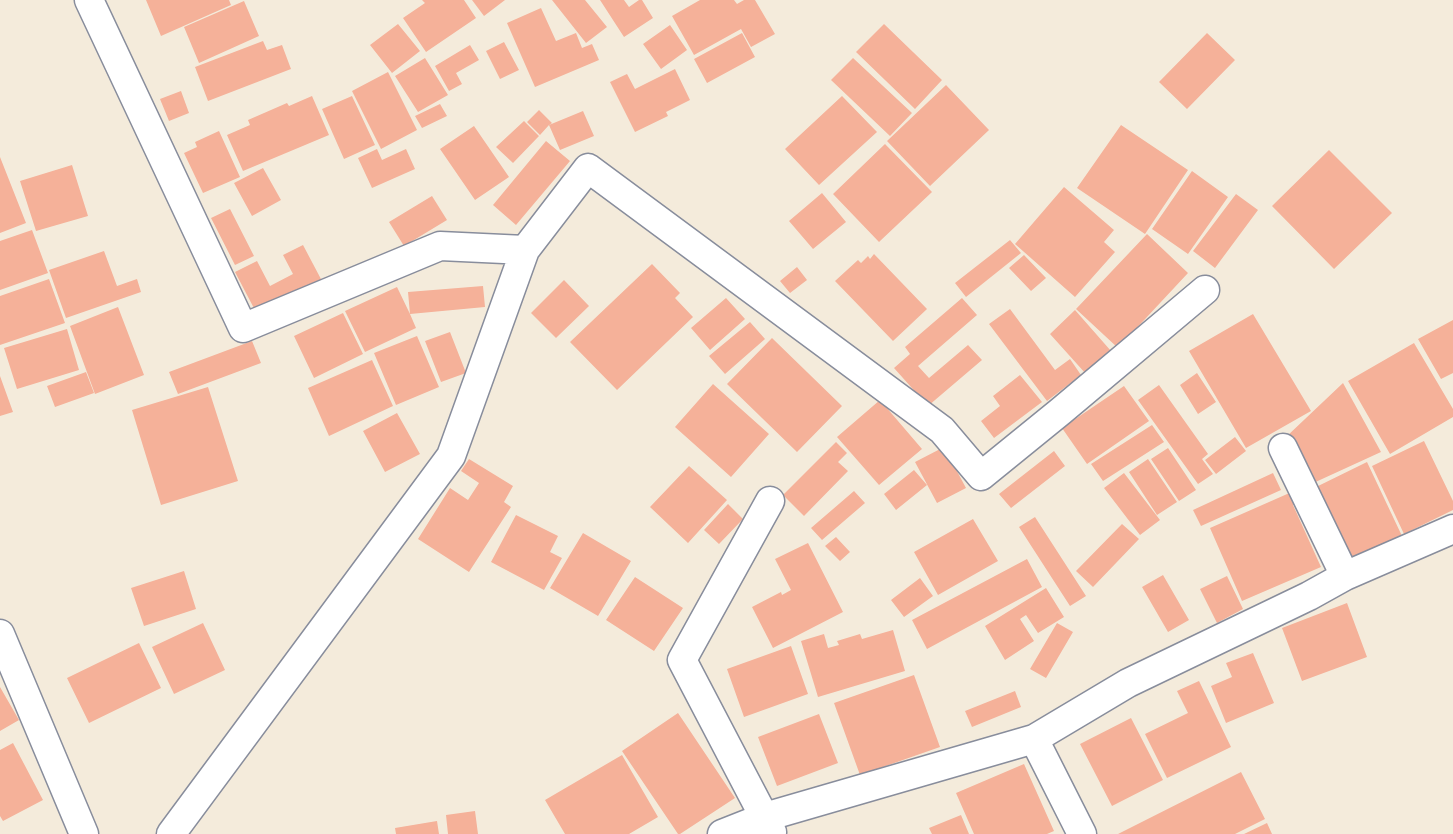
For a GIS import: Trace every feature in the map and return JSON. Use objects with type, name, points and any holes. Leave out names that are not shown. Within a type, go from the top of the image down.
[{"type":"street","points":[[89,0],[243,328],[441,246],[525,250]]},
{"type":"street","points":[[171,834],[451,456],[525,250],[588,168],[942,430],[981,476],[1206,290]]},
{"type":"street","points":[[1282,448],[1345,576]]},
{"type":"street","points":[[769,825],[682,660],[770,501]]},
{"type":"street","points":[[722,834],[769,825],[1034,739],[1128,682],[1309,596],[1345,576],[1453,529]]},
{"type":"street","points":[[0,634],[84,834]]},
{"type":"street","points":[[1034,739],[1082,834]]},
{"type":"building","points":[[146,0],[229,0],[231,5],[161,36]]},
{"type":"building","points":[[422,0],[464,0],[476,18],[426,52],[403,18],[425,3]]},
{"type":"building","points":[[472,0],[505,0],[484,16]]},
{"type":"building","points":[[552,0],[585,0],[607,27],[586,43]]},
{"type":"building","points":[[600,0],[624,0],[629,7],[642,0],[653,18],[624,37]]},
{"type":"building","points":[[700,0],[734,0],[737,4],[744,0],[755,0],[775,34],[751,47],[741,29],[694,55],[672,16]]},
{"type":"building","points":[[244,1],[259,36],[199,63],[184,27]]},
{"type":"building","points":[[541,8],[556,41],[576,33],[582,48],[592,44],[599,60],[535,87],[507,23]]},
{"type":"building","points":[[398,24],[420,51],[392,73],[370,45]]},
{"type":"building","points":[[884,24],[942,80],[915,109],[856,52]]},
{"type":"building","points":[[670,25],[687,50],[661,69],[643,44]]},
{"type":"building","points":[[742,33],[755,57],[707,83],[694,59]]},
{"type":"building","points":[[1207,33],[1235,60],[1187,109],[1159,82]]},
{"type":"building","points":[[263,41],[267,50],[282,45],[291,69],[208,101],[195,67]]},
{"type":"building","points":[[504,42],[519,70],[500,79],[486,51]]},
{"type":"building","points":[[470,45],[479,60],[456,73],[462,84],[449,91],[435,66]]},
{"type":"building","points":[[425,58],[448,95],[418,112],[395,76]]},
{"type":"building","points":[[853,58],[912,113],[890,136],[831,80]]},
{"type":"building","points":[[675,69],[690,100],[666,112],[668,116],[635,132],[610,82],[627,74],[635,89]]},
{"type":"building","points":[[388,72],[417,130],[381,149],[352,91]]},
{"type":"building","points":[[946,85],[989,130],[930,186],[887,141]]},
{"type":"building","points":[[181,91],[189,113],[169,121],[160,99]]},
{"type":"building","points":[[312,96],[329,135],[243,171],[227,135],[250,125],[248,120],[287,103],[289,106]]},
{"type":"building","points":[[352,96],[375,145],[344,159],[322,109]]},
{"type":"building","points":[[842,96],[877,132],[819,185],[785,149]]},
{"type":"building","points":[[440,104],[447,116],[422,128],[415,116]]},
{"type":"building","points":[[539,110],[552,123],[540,135],[527,122]]},
{"type":"building","points":[[583,111],[594,136],[560,150],[549,125]]},
{"type":"building","points":[[524,121],[539,136],[513,163],[496,147]]},
{"type":"building","points":[[1121,125],[1188,170],[1145,234],[1077,188]]},
{"type":"building","points":[[474,126],[509,177],[475,200],[440,149]]},
{"type":"building","points":[[219,131],[240,177],[203,193],[184,153],[197,147],[195,142]]},
{"type":"building","points":[[546,141],[570,161],[516,225],[493,205]]},
{"type":"building","points":[[885,144],[932,192],[879,242],[833,194]]},
{"type":"building","points":[[377,149],[382,160],[406,149],[415,169],[372,188],[358,158]]},
{"type":"building","points":[[1329,150],[1392,213],[1334,269],[1272,206]]},
{"type":"building","points":[[0,157],[26,223],[0,233]]},
{"type":"building","points":[[72,165],[88,216],[36,231],[20,181]]},
{"type":"building","points":[[263,168],[281,200],[252,216],[234,183]]},
{"type":"building","points":[[1192,171],[1228,197],[1188,254],[1152,229]]},
{"type":"building","points":[[1064,187],[1114,230],[1104,242],[1115,252],[1075,297],[1015,244]]},
{"type":"building","points":[[822,193],[846,222],[813,249],[789,221]]},
{"type":"building","points":[[1236,194],[1258,210],[1215,268],[1193,251]]},
{"type":"building","points":[[432,196],[447,220],[404,246],[389,222]]},
{"type":"building","points":[[230,209],[254,256],[235,265],[211,218]]},
{"type":"building","points":[[32,230],[48,273],[0,290],[0,241]]},
{"type":"building","points":[[1147,234],[1188,273],[1118,348],[1076,309]]},
{"type":"building","points":[[1010,240],[1021,253],[966,297],[955,283]]},
{"type":"building","points":[[303,245],[322,281],[257,314],[235,272],[257,261],[270,286],[293,274],[283,255]]},
{"type":"building","points":[[104,251],[117,286],[137,279],[141,292],[66,318],[49,270]]},
{"type":"building","points":[[874,254],[927,309],[893,341],[835,281],[858,260],[861,263],[868,256],[870,259]]},
{"type":"building","points":[[1024,255],[1046,278],[1031,291],[1009,268]]},
{"type":"building","points":[[652,264],[680,293],[675,298],[693,317],[617,390],[570,342]]},
{"type":"building","points":[[797,267],[807,280],[790,293],[780,281]]},
{"type":"building","points":[[49,279],[65,323],[0,345],[0,296]]},
{"type":"building","points":[[564,280],[589,306],[556,338],[531,313]]},
{"type":"building","points":[[483,286],[485,307],[410,314],[408,292]]},
{"type":"building","points":[[397,287],[416,328],[365,352],[345,311]]},
{"type":"building","points":[[726,298],[745,319],[710,350],[691,328]]},
{"type":"building","points":[[962,298],[977,315],[918,366],[929,378],[968,345],[982,360],[928,406],[894,368],[910,354],[905,347]]},
{"type":"building","points":[[118,307],[144,375],[95,394],[70,326]]},
{"type":"building","points":[[1010,309],[1055,370],[1070,359],[1081,375],[1047,401],[989,324]]},
{"type":"building","points":[[1075,310],[1111,351],[1086,374],[1050,334]]},
{"type":"building","points":[[343,313],[363,354],[314,378],[294,336]]},
{"type":"building","points":[[1253,314],[1311,411],[1246,448],[1189,351]]},
{"type":"building","points":[[1453,320],[1453,373],[1441,379],[1418,339]]},
{"type":"building","points":[[750,322],[765,339],[725,374],[709,356]]},
{"type":"building","points":[[67,329],[79,370],[17,389],[4,348]]},
{"type":"building","points":[[450,332],[466,373],[441,382],[425,341]]},
{"type":"building","points":[[417,336],[439,387],[396,405],[374,353]]},
{"type":"building","points":[[772,338],[842,406],[797,452],[727,384]]},
{"type":"building","points":[[252,341],[261,363],[178,394],[169,372]]},
{"type":"building","points":[[1414,343],[1453,409],[1453,417],[1390,454],[1348,381]]},
{"type":"building","points":[[372,360],[393,406],[329,436],[308,388]]},
{"type":"building","points":[[86,372],[94,393],[55,407],[47,386]]},
{"type":"building","points":[[1197,373],[1216,402],[1198,414],[1180,385]]},
{"type":"building","points":[[1020,375],[1042,402],[994,438],[981,421],[1000,406],[993,396]]},
{"type":"building","points":[[0,376],[13,412],[0,416]]},
{"type":"building","points":[[1343,383],[1381,452],[1309,485],[1286,437]]},
{"type":"building","points":[[713,384],[769,434],[731,477],[675,427]]},
{"type":"building","points":[[1159,385],[1208,454],[1202,459],[1213,474],[1198,484],[1138,400]]},
{"type":"building","points":[[1124,386],[1149,421],[1087,464],[1062,428]]},
{"type":"building","points":[[208,387],[238,481],[161,505],[132,410]]},
{"type":"building","points":[[880,400],[922,449],[879,485],[837,437]]},
{"type":"building","points":[[397,413],[420,454],[385,472],[363,431]]},
{"type":"building","points":[[1152,425],[1164,442],[1103,481],[1091,464]]},
{"type":"building","points":[[1235,437],[1246,451],[1216,474],[1205,460]]},
{"type":"building","points":[[1424,441],[1453,501],[1453,510],[1404,534],[1372,466]]},
{"type":"building","points":[[836,442],[847,453],[838,462],[848,471],[804,516],[783,495]]},
{"type":"building","points":[[944,447],[966,488],[937,503],[915,462]]},
{"type":"building","points":[[1168,448],[1196,490],[1179,501],[1151,459]]},
{"type":"building","points":[[1054,451],[1065,466],[1011,508],[999,494]]},
{"type":"building","points":[[469,459],[513,486],[504,502],[511,507],[469,572],[418,539],[450,488],[468,500],[479,483],[461,471]]},
{"type":"building","points":[[1148,459],[1177,502],[1157,515],[1129,472]]},
{"type":"building","points":[[1367,462],[1402,536],[1348,561],[1312,489]]},
{"type":"building","points":[[689,466],[727,500],[688,543],[650,507]]},
{"type":"building","points":[[914,470],[927,485],[896,510],[884,494]]},
{"type":"building","points":[[1124,473],[1160,520],[1140,535],[1104,488]]},
{"type":"building","points":[[1273,473],[1281,490],[1201,526],[1193,510]]},
{"type":"building","points":[[854,491],[865,503],[822,540],[811,528]]},
{"type":"building","points":[[1294,491],[1299,502],[1293,505],[1321,567],[1242,601],[1210,528]]},
{"type":"building","points":[[728,504],[743,519],[719,544],[704,530]]},
{"type":"building","points":[[516,515],[558,536],[550,552],[562,558],[544,590],[491,562]]},
{"type":"building","points":[[1035,517],[1086,596],[1070,606],[1019,527]]},
{"type":"building","points":[[973,519],[998,561],[938,595],[914,552]]},
{"type":"building","points":[[1122,524],[1139,539],[1093,587],[1076,571]]},
{"type":"building","points":[[583,533],[631,561],[598,616],[550,588]]},
{"type":"building","points":[[836,537],[850,552],[840,561],[825,546]]},
{"type":"building","points":[[808,543],[843,612],[773,648],[752,607],[781,592],[782,595],[791,590],[775,559]]},
{"type":"building","points":[[1027,559],[1042,587],[927,649],[912,620]]},
{"type":"building","points":[[184,571],[196,609],[144,626],[131,588]]},
{"type":"building","points":[[1163,575],[1189,620],[1168,632],[1142,587]]},
{"type":"building","points":[[1227,576],[1243,609],[1217,623],[1200,589]]},
{"type":"building","points":[[635,577],[683,608],[654,651],[606,620]]},
{"type":"building","points":[[920,578],[933,596],[904,617],[891,600]]},
{"type":"building","points":[[1046,588],[1064,617],[1038,633],[1026,615],[1020,619],[1034,641],[1005,660],[985,626]]},
{"type":"building","points":[[1347,603],[1367,657],[1302,681],[1282,628]]},
{"type":"building","points":[[203,623],[225,670],[174,694],[152,647]]},
{"type":"building","points":[[1057,623],[1073,632],[1046,678],[1030,669]]},
{"type":"building","points":[[893,630],[905,671],[818,697],[801,641],[824,634],[828,648],[839,645],[837,641],[860,634],[862,639]]},
{"type":"building","points":[[139,643],[161,688],[89,723],[67,678]]},
{"type":"building","points":[[791,646],[808,694],[744,717],[727,669]]},
{"type":"building","points":[[1253,653],[1274,703],[1226,723],[1211,686],[1232,677],[1226,663]]},
{"type":"building","points":[[914,675],[940,747],[860,775],[834,703]]},
{"type":"building","points":[[1199,681],[1231,747],[1167,778],[1145,734],[1188,713],[1177,691]]},
{"type":"building","points":[[0,687],[19,720],[0,731]]},
{"type":"building","points":[[1015,691],[1021,707],[972,727],[965,711]]},
{"type":"building","points":[[678,713],[735,798],[680,834],[622,751]]},
{"type":"building","points":[[819,714],[838,763],[777,786],[758,737]]},
{"type":"building","points":[[1131,718],[1163,780],[1112,806],[1080,744]]},
{"type":"building","points":[[13,743],[43,800],[3,821],[0,816],[0,750]]},
{"type":"building","points":[[622,755],[658,817],[629,834],[565,834],[545,800]]},
{"type":"building","points":[[1024,764],[1054,831],[1047,834],[974,834],[956,793]]},
{"type":"building","points":[[1241,772],[1265,819],[1235,834],[1118,834]]},
{"type":"building","points":[[475,811],[478,834],[448,834],[446,815]]},
{"type":"building","points":[[961,815],[969,834],[932,834],[929,828]]},
{"type":"building","points":[[437,821],[439,834],[396,834],[395,828]]},
{"type":"building","points":[[1267,823],[1272,834],[1244,834]]}]
